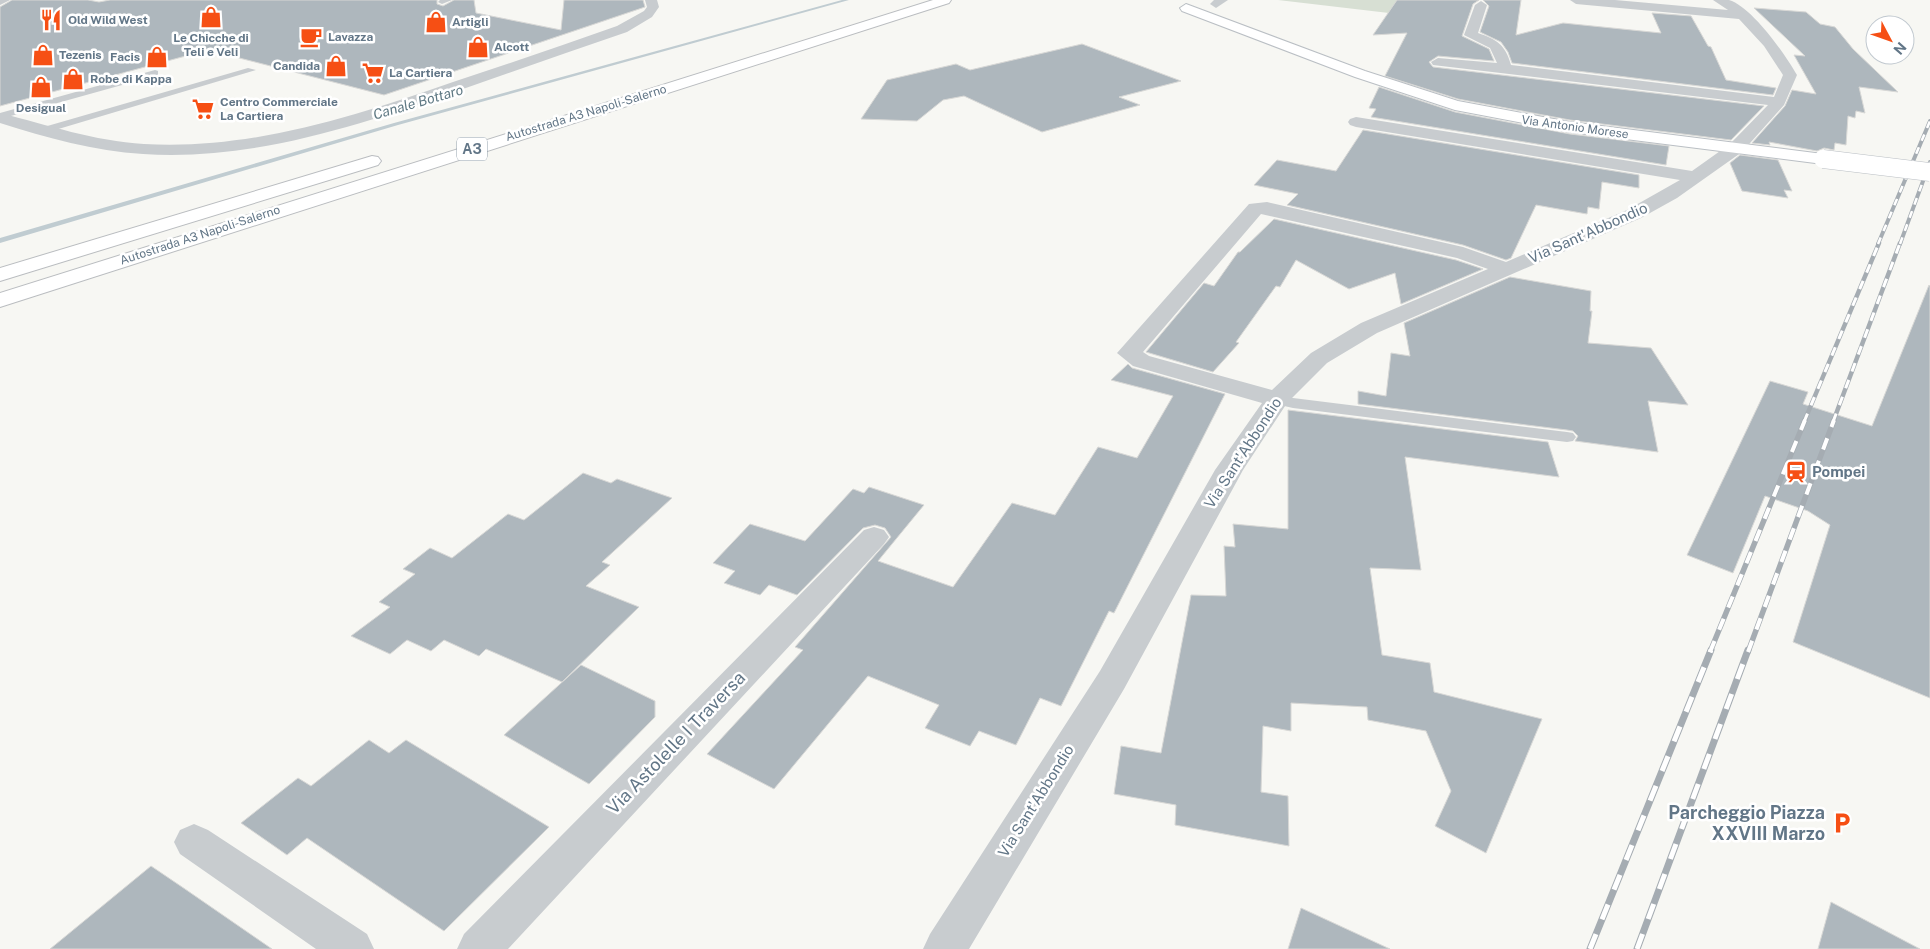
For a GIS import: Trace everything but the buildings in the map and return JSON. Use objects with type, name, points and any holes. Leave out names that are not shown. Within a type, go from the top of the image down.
[{"type":"main road","points":[[702,60],[900,0]]},
{"type":"main road","name":"Autostrada A3 Napoli-Salerno","points":[[0,300],[945,0]]},
{"type":"main road","name":"Via Antonio Morese","points":[[1203,0],[1218,3],[1234,24]]},
{"type":"main road","name":"Via Antonio Morese","points":[[1183,4],[1208,9],[1218,3]]},
{"type":"main road","name":"Via Antonio Morese","points":[[1183,4],[1360,74],[1455,105],[1570,127],[1930,172]]},
{"type":"main road","name":"Autostrada A3 Napoli-Salerno","points":[[0,275],[388,156]]},
{"type":"street","points":[[0,1],[4,0]]},
{"type":"street","points":[[0,117],[85,143],[167,150],[228,146],[295,135],[395,108],[622,29],[648,14],[653,7],[651,0]]},
{"type":"street","points":[[1576,0],[1742,15]]},
{"type":"street","name":"Via Sant'Abbondio","points":[[945,949],[1112,680],[1230,470],[1277,399],[1319,358],[1369,328],[1634,214],[1696,177],[1736,148],[1778,102],[1790,75],[1780,56],[1742,15],[1730,5],[1720,0]]},
{"type":"street","points":[[1481,5],[1471,35],[1493,43],[1502,51],[1505,68]]},
{"type":"street","points":[[1438,62],[1505,68],[1778,102]]},
{"type":"street","points":[[1356,122],[1696,177]]},
{"type":"street","points":[[1277,399],[1140,361],[1129,353],[1256,208],[1267,208],[1463,253],[1507,269]]},
{"type":"street","name":"Via Astolelle I Traversa","points":[[479,949],[874,537]]},
{"type":"street","points":[[194,842],[352,949]]},
{"type":"lane","points":[[0,117],[155,73],[134,70]]},
{"type":"lane","points":[[41,131],[251,70]]},
{"type":"lane","points":[[1277,399],[1293,403],[1567,437]]},
{"type":"shaded area","points":[[1278,0],[1417,0],[1406,15]]},
{"type":"waterway","name":"Canale Bottaro","points":[[0,241],[396,124],[847,0]]},
{"type":"railway","points":[[1878,244],[1930,121]]},
{"type":"railway","points":[[1900,244],[1930,162]]},
{"type":"railway","points":[[1804,422],[1879,243]]},
{"type":"railway","points":[[1833,422],[1900,243]]},
{"type":"railway","points":[[1710,652],[1805,420]]},
{"type":"railway","points":[[1748,652],[1834,420]]},
{"type":"railway","points":[[1590,949],[1711,650]]},
{"type":"railway","points":[[1637,949],[1748,650]]},
{"type":"place","name":"Le Chicche di Teli e Veli","points":[[211,17]]},
{"type":"place","name":"Old Wild West","points":[[51,20]]},
{"type":"place","name":"Artigli","points":[[436,22]]},
{"type":"place","name":"Lavazza","points":[[311,37]]},
{"type":"place","name":"Alcott","points":[[478,47]]},
{"type":"place","name":"Tezenis","points":[[43,55]]},
{"type":"place","name":"Facis","points":[[157,57]]},
{"type":"place","name":"Candida","points":[[336,66]]},
{"type":"place","name":"La Cartiera","points":[[373,73]]},
{"type":"place","name":"Robe di Kappa","points":[[73,79]]},
{"type":"place","name":"Desigual","points":[[41,87]]},
{"type":"place","name":"Centro Commerciale La Cartiera","points":[[203,109]]},
{"type":"place","name":"Pompei","points":[[1796,472]]},
{"type":"place","name":"Parcheggio Piazza XXVIII Marzo","points":[[1842,823]]}]
